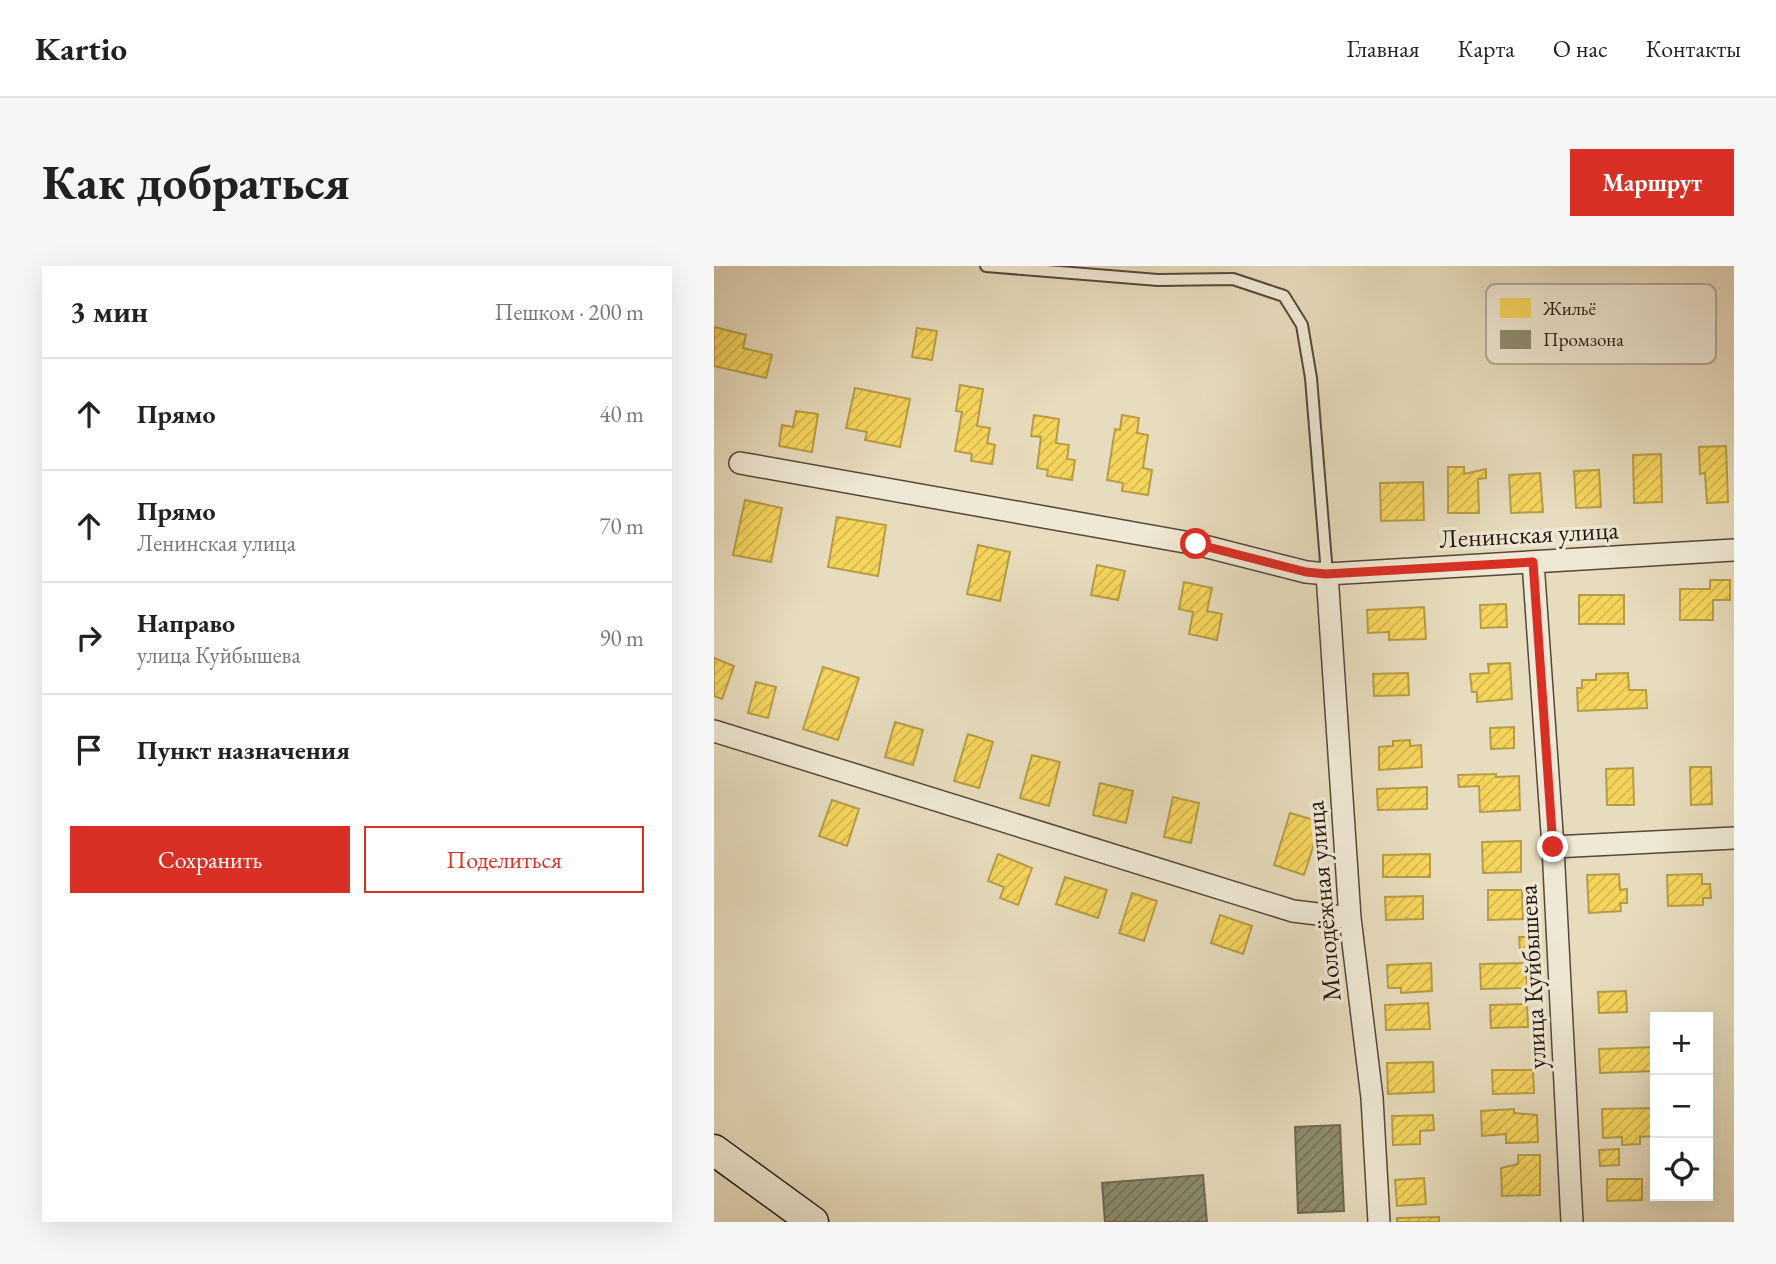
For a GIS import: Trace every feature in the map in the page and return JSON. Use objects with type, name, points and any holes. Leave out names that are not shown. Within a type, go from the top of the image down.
[{"type":"street","name":"Ленинская улица","points":[[740,463],[1196,544],[1306,572],[1326,574],[1734,550]]},
{"type":"street","name":"улица Куйбышева","points":[[1533,562],[1553,847],[1572,1222]]},
{"type":"street","name":"Молодёжная улица","points":[[1326,574],[1350,918],[1372,1098],[1379,1222]]},
{"type":"street","points":[[714,731],[1293,911],[1350,918]]},
{"type":"street","points":[[1553,847],[1734,838]]},
{"type":"street","points":[[714,1150],[813,1222]]},
{"type":"lane","points":[[986,266],[1158,280],[1233,279],[1284,296],[1302,325],[1311,378],[1326,574]]},
{"type":"building: Жильё","points":[[714,327],[746,335],[743,348],[772,355],[766,378],[714,366]]},
{"type":"building: Жильё","points":[[917,328],[937,331],[932,360],[912,357]]},
{"type":"building: Жильё","points":[[960,385],[983,389],[977,426],[990,428],[987,443],[995,445],[992,464],[971,461],[972,454],[955,451],[962,412],[956,411]]},
{"type":"building: Жильё","points":[[855,388],[910,399],[900,447],[865,440],[867,432],[846,428]]},
{"type":"building: Жильё","points":[[796,411],[818,414],[812,452],[779,446],[782,425],[793,427]]},
{"type":"building: Жильё","points":[[1034,415],[1059,419],[1056,443],[1069,445],[1067,459],[1075,460],[1072,480],[1047,476],[1048,470],[1037,468],[1041,437],[1031,436]]},
{"type":"building: Жильё","points":[[1122,415],[1139,418],[1137,433],[1148,435],[1143,468],[1152,470],[1148,495],[1122,491],[1123,483],[1107,480],[1115,429],[1120,430]]},
{"type":"building: Жильё","points":[[1726,446],[1728,502],[1707,503],[1705,473],[1700,474],[1699,447]]},
{"type":"building: Жильё","points":[[1661,454],[1662,502],[1634,503],[1633,455]]},
{"type":"building: Жильё","points":[[1448,467],[1464,467],[1464,474],[1486,469],[1486,478],[1478,479],[1479,513],[1448,513]]},
{"type":"building: Жильё","points":[[1599,470],[1601,507],[1576,508],[1574,471]]},
{"type":"building: Жильё","points":[[1540,473],[1543,512],[1511,513],[1509,475]]},
{"type":"building: Жильё","points":[[1423,482],[1424,520],[1381,521],[1380,483]]},
{"type":"building: Жильё","points":[[745,500],[782,508],[771,562],[733,555]]},
{"type":"building: Жильё","points":[[837,517],[886,525],[878,576],[828,567]]},
{"type":"building: Жильё","points":[[978,545],[1010,552],[1000,601],[967,594]]},
{"type":"building: Жильё","points":[[1097,565],[1125,571],[1118,600],[1091,595]]},
{"type":"building: Жильё","points":[[1710,580],[1730,580],[1730,600],[1713,600],[1713,620],[1680,620],[1680,589],[1710,589]]},
{"type":"building: Жильё","points":[[1184,582],[1212,588],[1207,611],[1222,614],[1217,640],[1189,634],[1193,612],[1179,609]]},
{"type":"building: Жильё","points":[[1579,595],[1624,595],[1624,624],[1579,624]]},
{"type":"building: Жильё","points":[[1506,604],[1507,627],[1481,628],[1480,605]]},
{"type":"building: Жильё","points":[[1424,607],[1426,639],[1389,640],[1389,632],[1368,633],[1367,610]]},
{"type":"building: Жильё","points":[[714,658],[734,666],[722,699],[714,696]]},
{"type":"building: Жильё","points":[[1510,663],[1512,699],[1477,702],[1477,692],[1472,692],[1470,674],[1489,673],[1488,664]]},
{"type":"building: Жильё","points":[[823,667],[859,678],[838,740],[803,729]]},
{"type":"building: Жильё","points":[[1408,673],[1409,695],[1374,696],[1373,674]]},
{"type":"building: Жильё","points":[[1628,673],[1629,690],[1646,690],[1647,708],[1578,711],[1577,688],[1582,688],[1582,680],[1596,680],[1596,674]]},
{"type":"building: Жильё","points":[[756,682],[776,687],[768,718],[748,713]]},
{"type":"building: Жильё","points":[[895,722],[923,730],[913,765],[885,757]]},
{"type":"building: Жильё","points":[[1514,727],[1514,748],[1491,749],[1490,728]]},
{"type":"building: Жильё","points":[[968,734],[993,742],[979,788],[954,781]]},
{"type":"building: Жильё","points":[[1410,740],[1410,746],[1421,745],[1422,767],[1379,770],[1379,747],[1393,746],[1393,741]]},
{"type":"building: Жильё","points":[[1032,755],[1060,762],[1049,806],[1020,798]]},
{"type":"building: Жильё","points":[[1690,767],[1711,767],[1712,804],[1691,805]]},
{"type":"building: Жильё","points":[[1633,768],[1634,805],[1607,805],[1606,769]]},
{"type":"building: Жильё","points":[[1496,774],[1496,777],[1519,776],[1520,810],[1480,812],[1479,786],[1459,787],[1458,775]]},
{"type":"building: Жильё","points":[[1100,783],[1133,791],[1126,823],[1093,815]]},
{"type":"building: Жильё","points":[[1427,787],[1427,809],[1378,810],[1377,789]]},
{"type":"building: Жильё","points":[[1173,797],[1199,803],[1191,843],[1164,837]]},
{"type":"building: Жильё","points":[[832,800],[859,809],[847,846],[819,836]]},
{"type":"building: Жильё","points":[[1290,813],[1321,822],[1304,875],[1274,865]]},
{"type":"building: Жильё","points":[[1521,841],[1521,872],[1483,873],[1482,842]]},
{"type":"building: Жильё","points":[[998,854],[1032,868],[1018,905],[1000,898],[1004,887],[988,881]]},
{"type":"building: Жильё","points":[[1430,854],[1430,877],[1383,877],[1383,855]]},
{"type":"building: Жильё","points":[[1619,874],[1620,890],[1627,889],[1627,903],[1620,903],[1621,911],[1589,913],[1587,875]]},
{"type":"building: Жильё","points":[[1702,874],[1702,884],[1710,884],[1711,898],[1703,898],[1703,905],[1668,906],[1667,875]]},
{"type":"building: Жильё","points":[[1065,877],[1107,890],[1098,918],[1056,904]]},
{"type":"building: Жильё","points":[[1488,890],[1522,890],[1523,919],[1488,920]]},
{"type":"building: Жильё","points":[[1132,893],[1157,901],[1144,941],[1119,933]]},
{"type":"building: Жильё","points":[[1423,896],[1423,919],[1386,920],[1385,897]]},
{"type":"building: Жильё","points":[[1220,915],[1252,926],[1243,954],[1211,943]]},
{"type":"building: Жильё","points":[[1519,937],[1536,937],[1536,951],[1520,951]]},
{"type":"building: Жильё","points":[[1431,963],[1432,991],[1401,993],[1401,988],[1388,988],[1387,965]]},
{"type":"building: Жильё","points":[[1526,963],[1527,988],[1481,989],[1480,964]]},
{"type":"building: Жильё","points":[[1626,991],[1627,1012],[1599,1013],[1598,992]]},
{"type":"building: Жильё","points":[[1428,1003],[1430,1029],[1386,1030],[1385,1005]]},
{"type":"building: Жильё","points":[[1527,1004],[1528,1027],[1491,1028],[1490,1005]]},
{"type":"building: Жильё","points":[[1650,1047],[1650,1071],[1600,1073],[1599,1049]]},
{"type":"building: Жильё","points":[[1433,1062],[1434,1092],[1388,1094],[1387,1063]]},
{"type":"building: Жильё","points":[[1492,1070],[1533,1070],[1534,1093],[1493,1094]]},
{"type":"building: Жильё","points":[[1650,1108],[1650,1136],[1640,1137],[1640,1144],[1622,1145],[1622,1137],[1603,1138],[1602,1109]]},
{"type":"building: Жильё","points":[[1514,1109],[1514,1113],[1537,1115],[1538,1142],[1506,1143],[1506,1134],[1482,1136],[1481,1111]]},
{"type":"building: Жильё","points":[[1433,1115],[1434,1130],[1420,1131],[1420,1144],[1393,1145],[1392,1116]]},
{"type":"building: Жильё","points":[[1619,1149],[1619,1165],[1600,1166],[1599,1150]]},
{"type":"building: Жильё","points":[[1518,1155],[1540,1155],[1540,1195],[1502,1196],[1501,1168],[1518,1164]]},
{"type":"building: Жильё","points":[[1424,1178],[1426,1204],[1397,1206],[1395,1180]]},
{"type":"building: Жильё","points":[[1607,1179],[1642,1179],[1642,1200],[1607,1201]]},
{"type":"building: Жильё","points":[[1439,1217],[1439,1222],[1397,1222],[1397,1218]]},
{"type":"building: Промзона","points":[[1340,1125],[1344,1211],[1298,1213],[1295,1127]]},
{"type":"building: Промзона","points":[[1203,1175],[1207,1222],[1105,1222],[1102,1183]]},
{"type":"route","points":[[1196,544],[1306,572],[1326,574],[1533,562],[1553,847]]}]
